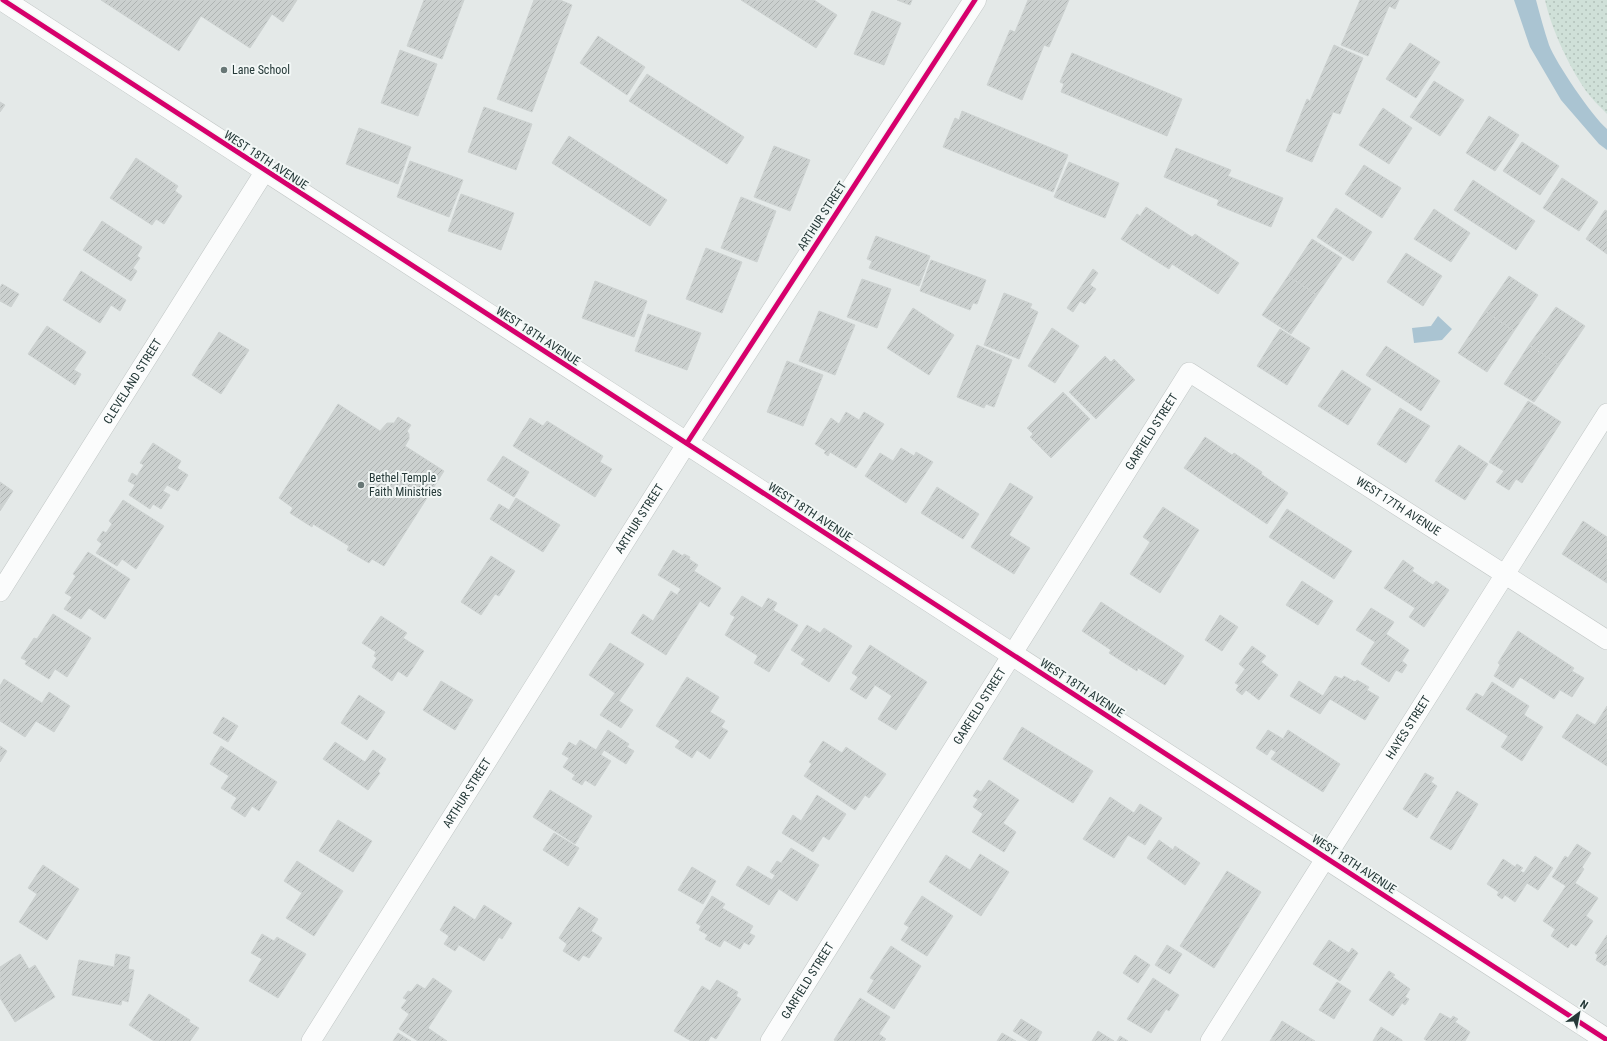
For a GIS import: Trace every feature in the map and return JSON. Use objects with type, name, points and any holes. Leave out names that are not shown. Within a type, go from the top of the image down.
[{"type":"main road","name":"WEST 18TH AVENUE","points":[[3,0],[1607,1040]]},
{"type":"main road","name":"ARTHUR STREET","points":[[687,443],[975,0]]},
{"type":"street","name":"CLEVELAND STREET","points":[[0,592],[6,568],[265,171]]},
{"type":"street","name":"WEST 17TH AVENUE","points":[[1189,372],[1607,640]]},
{"type":"street","name":"GARFIELD STREET","points":[[770,1041],[1189,372]]},
{"type":"street","name":"HAYES STREET","points":[[1210,1041],[1607,413]]},
{"type":"street","name":"ARTHUR STREET","points":[[311,1041],[687,443]]},
{"type":"shaded area","points":[[1545,0],[1607,0],[1607,114],[1593,100],[1573,71],[1556,35]]},
{"type":"water","points":[[1514,0],[1536,0],[1547,39],[1553,53],[1566,76],[1593,113],[1607,129],[1607,150],[1599,144],[1561,100],[1530,47]]},
{"type":"water","points":[[1438,316],[1452,329],[1442,340],[1414,343],[1412,328],[1431,326]]},
{"type":"building","name":"Lane School","points":[[101,0],[297,0],[283,22],[272,14],[250,48],[201,16],[179,51]]},
{"type":"building","points":[[424,0],[464,0],[442,59],[407,46]]},
{"type":"building","points":[[534,0],[560,0],[572,5],[532,112],[497,99]]},
{"type":"building","points":[[741,0],[814,0],[837,15],[816,48]]},
{"type":"building","points":[[897,0],[912,0],[910,5]]},
{"type":"building","points":[[1028,0],[1069,0],[1049,47],[1044,45],[1022,100],[987,85],[1010,30],[1015,32]]},
{"type":"building","points":[[1360,0],[1399,0],[1395,9],[1389,6],[1368,56],[1341,45]]},
{"type":"building","points":[[872,11],[901,23],[884,65],[854,54]]},
{"type":"building","points":[[598,36],[645,67],[627,95],[580,63]]},
{"type":"building","points":[[1410,43],[1440,62],[1416,98],[1386,79]]},
{"type":"building","points":[[1334,45],[1363,58],[1340,114],[1333,112],[1312,162],[1286,151],[1307,99],[1310,101]]},
{"type":"building","points":[[400,50],[437,64],[418,116],[381,103]]},
{"type":"building","points":[[1072,53],[1182,99],[1167,136],[1061,92],[1064,84],[1060,82]]},
{"type":"building","points":[[647,74],[744,137],[727,164],[629,101]]},
{"type":"building","points":[[1434,81],[1464,100],[1440,136],[1410,117]]},
{"type":"building","points":[[0,102],[5,105],[0,112]]},
{"type":"building","points":[[484,107],[532,124],[516,170],[468,152]]},
{"type":"building","points":[[1383,108],[1412,128],[1389,164],[1359,145]]},
{"type":"building","points":[[962,111],[1068,155],[1053,192],[943,147],[955,118],[959,120]]},
{"type":"building","points":[[1489,116],[1519,135],[1495,171],[1466,153]]},
{"type":"building","points":[[359,128],[411,147],[398,184],[346,164]]},
{"type":"building","points":[[569,136],[667,200],[650,226],[552,163]]},
{"type":"building","points":[[1522,142],[1559,166],[1540,195],[1503,171]]},
{"type":"building","points":[[774,146],[810,160],[790,211],[754,197]]},
{"type":"building","points":[[1176,148],[1231,170],[1228,176],[1283,198],[1271,227],[1217,205],[1219,200],[1164,177]]},
{"type":"building","points":[[136,158],[178,186],[175,191],[182,196],[164,224],[156,219],[152,225],[110,198]]},
{"type":"building","points":[[410,161],[463,180],[449,217],[397,197]]},
{"type":"building","points":[[1069,162],[1119,183],[1105,218],[1054,197]]},
{"type":"building","points":[[1364,165],[1401,188],[1382,218],[1345,194]]},
{"type":"building","points":[[1562,178],[1598,202],[1579,231],[1543,208]]},
{"type":"building","points":[[1473,180],[1535,221],[1516,250],[1454,210]]},
{"type":"building","points":[[461,194],[514,213],[501,250],[448,231]]},
{"type":"building","points":[[741,197],[776,211],[757,262],[721,248]]},
{"type":"building","points":[[1146,207],[1192,237],[1195,234],[1239,263],[1218,294],[1172,264],[1169,269],[1121,239],[1137,214],[1140,216]]},
{"type":"building","points":[[1336,208],[1372,232],[1353,261],[1317,237]]},
{"type":"building","points":[[1434,209],[1470,233],[1451,262],[1414,239]]},
{"type":"building","points":[[1605,210],[1607,211],[1607,254],[1586,239]]},
{"type":"building","points":[[102,221],[142,247],[137,256],[140,258],[133,268],[137,271],[131,281],[83,250]]},
{"type":"building","points":[[876,236],[930,256],[919,286],[869,268],[872,261],[867,259]]},
{"type":"building","points":[[1312,239],[1342,258],[1317,295],[1288,276]]},
{"type":"building","points":[[706,248],[742,262],[722,313],[686,299]]},
{"type":"building","points":[[1406,253],[1442,276],[1423,306],[1387,282]]},
{"type":"building","points":[[931,260],[986,280],[977,304],[973,303],[970,310],[920,291]]},
{"type":"building","points":[[1093,269],[1098,273],[1090,285],[1096,289],[1085,304],[1080,301],[1073,312],[1067,308]]},
{"type":"building","points":[[81,271],[126,300],[120,311],[111,305],[100,323],[63,300]]},
{"type":"building","points":[[1288,276],[1317,295],[1291,334],[1262,315]]},
{"type":"building","points":[[1509,276],[1538,295],[1514,331],[1485,311]]},
{"type":"building","points":[[862,279],[891,289],[877,328],[847,317]]},
{"type":"building","points":[[595,281],[647,301],[634,337],[582,318]]},
{"type":"building","points":[[2,284],[19,294],[11,307],[0,301],[0,288]]},
{"type":"building","points":[[1004,293],[1032,304],[1030,308],[1038,312],[1019,359],[984,345]]},
{"type":"building","points":[[1556,307],[1585,326],[1559,365],[1529,345]]},
{"type":"building","points":[[913,308],[954,335],[929,375],[887,348]]},
{"type":"building","points":[[819,311],[855,325],[835,375],[799,361]]},
{"type":"building","points":[[1485,311],[1514,331],[1487,372],[1458,353]]},
{"type":"building","points":[[648,314],[701,333],[687,370],[635,351]]},
{"type":"building","points":[[47,326],[86,352],[74,370],[81,374],[75,385],[28,354]]},
{"type":"building","points":[[1052,328],[1079,346],[1055,383],[1028,366]]},
{"type":"building","points":[[1280,329],[1310,348],[1287,385],[1257,366]]},
{"type":"building","points":[[219,332],[249,350],[221,394],[192,375]]},
{"type":"building","points":[[977,345],[1012,360],[994,407],[986,404],[984,408],[957,397]]},
{"type":"building","points":[[1529,345],[1559,365],[1534,402],[1504,384]]},
{"type":"building","points":[[1386,346],[1440,381],[1421,411],[1366,375]]},
{"type":"building","points":[[1105,356],[1111,362],[1114,359],[1135,380],[1096,419],[1069,392]]},
{"type":"building","points":[[787,361],[823,375],[803,426],[767,412]]},
{"type":"building","points":[[1342,370],[1371,389],[1348,425],[1318,406]]},
{"type":"building","points":[[1063,392],[1090,419],[1051,458],[1030,437],[1033,434],[1027,428]]},
{"type":"building","points":[[1528,401],[1561,422],[1522,483],[1516,479],[1509,490],[1496,482],[1504,471],[1489,462]]},
{"type":"building","name":"Bethel Temple Faith Ministries","points":[[338,404],[380,431],[387,423],[394,423],[398,417],[411,425],[407,431],[409,434],[409,439],[405,446],[444,471],[384,566],[372,559],[369,563],[347,550],[349,546],[313,524],[312,527],[290,513],[293,508],[279,498]]},
{"type":"building","points":[[1400,408],[1430,426],[1406,463],[1377,444]]},
{"type":"building","points":[[846,412],[859,420],[864,412],[884,424],[856,468],[830,452],[828,456],[824,453],[826,451],[815,444],[831,418],[839,424]]},
{"type":"building","points":[[530,418],[543,426],[547,421],[603,456],[600,462],[612,469],[595,497],[513,446]]},
{"type":"building","points":[[1205,437],[1232,455],[1234,453],[1262,472],[1261,474],[1288,493],[1267,524],[1184,468]]},
{"type":"building","points":[[153,443],[181,461],[177,468],[188,475],[178,491],[167,485],[163,491],[170,495],[161,509],[153,504],[150,509],[129,495],[135,485],[128,481],[132,473],[137,476],[144,465],[140,463]]},
{"type":"building","points":[[1459,445],[1488,464],[1465,500],[1435,481]]},
{"type":"building","points":[[901,448],[914,456],[916,452],[933,462],[906,503],[865,476],[880,453],[893,461]]},
{"type":"building","points":[[503,456],[529,472],[514,497],[487,480]]},
{"type":"building","points":[[0,482],[13,491],[0,511]]},
{"type":"building","points":[[1010,483],[1033,497],[1009,535],[1030,548],[1014,574],[971,547]]},
{"type":"building","points":[[937,487],[979,514],[963,539],[921,513]]},
{"type":"building","points":[[516,498],[560,525],[543,552],[490,519],[499,504],[509,510]]},
{"type":"building","points":[[123,500],[164,526],[136,569],[122,559],[117,566],[96,553],[102,544],[97,540],[103,531],[106,533],[112,524],[109,521]]},
{"type":"building","points":[[1163,507],[1199,530],[1160,593],[1130,574],[1150,542],[1143,537]]},
{"type":"building","points":[[1287,509],[1352,551],[1334,579],[1269,537]]},
{"type":"building","points":[[1583,521],[1607,537],[1607,583],[1562,554]]},
{"type":"building","points":[[673,550],[683,556],[684,554],[690,557],[689,559],[698,565],[694,571],[721,588],[709,607],[700,601],[666,655],[631,633],[643,614],[653,621],[671,591],[677,595],[681,589],[658,575]]},
{"type":"building","points":[[88,552],[130,579],[105,619],[89,608],[81,619],[64,609],[72,597],[65,593],[76,576],[73,574]]},
{"type":"building","points":[[491,556],[515,571],[499,596],[495,594],[481,615],[461,602]]},
{"type":"building","points":[[1403,560],[1414,568],[1412,571],[1433,585],[1436,581],[1449,590],[1424,627],[1409,617],[1415,608],[1384,588]]},
{"type":"building","points":[[1302,581],[1333,601],[1318,625],[1286,605]]},
{"type":"building","points":[[742,596],[762,608],[768,598],[777,603],[773,610],[798,625],[769,672],[754,663],[758,656],[725,635],[735,617],[730,614]]},
{"type":"building","points":[[1101,602],[1184,656],[1165,685],[1138,668],[1137,671],[1109,653],[1111,650],[1082,631]]},
{"type":"building","points":[[1371,608],[1394,622],[1386,634],[1409,650],[1402,661],[1407,665],[1402,673],[1396,670],[1389,682],[1361,664],[1375,642],[1356,630]]},
{"type":"building","points":[[53,614],[91,638],[67,677],[55,669],[49,679],[25,664],[27,661],[21,658],[34,638],[37,639]]},
{"type":"building","points":[[1220,615],[1238,627],[1222,651],[1205,640]]},
{"type":"building","points":[[381,616],[407,633],[403,638],[424,651],[407,677],[398,671],[392,681],[372,667],[377,658],[374,656],[376,652],[362,643]]},
{"type":"building","points":[[807,625],[820,633],[824,628],[852,646],[829,682],[801,664],[805,659],[791,650]]},
{"type":"building","points":[[1518,631],[1574,668],[1572,671],[1584,678],[1572,697],[1560,690],[1554,699],[1520,677],[1513,688],[1494,676],[1500,665],[1498,663]]},
{"type":"building","points":[[610,643],[644,664],[619,701],[633,710],[621,728],[600,715],[615,693],[589,675]]},
{"type":"building","points":[[870,645],[927,682],[896,730],[878,719],[892,696],[875,685],[866,699],[850,689],[858,677],[852,673]]},
{"type":"building","points":[[1252,646],[1266,656],[1261,662],[1278,675],[1259,700],[1246,690],[1242,695],[1236,690],[1239,685],[1235,683],[1245,669],[1239,664]]},
{"type":"building","points":[[1335,676],[1342,679],[1344,676],[1355,682],[1357,680],[1369,687],[1367,690],[1379,697],[1365,720],[1330,699],[1320,714],[1290,696],[1299,681],[1323,696]]},
{"type":"building","points":[[687,677],[719,697],[710,712],[725,721],[721,727],[728,731],[710,759],[697,750],[692,758],[675,747],[680,741],[656,726]]},
{"type":"building","points":[[4,679],[42,703],[49,692],[70,706],[54,732],[36,721],[25,737],[0,721],[0,686]]},
{"type":"building","points":[[441,681],[473,700],[455,730],[423,710]]},
{"type":"building","points":[[1492,682],[1529,706],[1524,715],[1543,727],[1522,761],[1501,747],[1508,736],[1466,709],[1476,693],[1483,697]]},
{"type":"building","points":[[359,695],[385,712],[367,740],[341,723]]},
{"type":"building","points":[[1607,706],[1607,766],[1562,737],[1577,714],[1595,725]]},
{"type":"building","points":[[223,717],[238,726],[228,742],[213,733]]},
{"type":"building","points":[[1022,727],[1093,771],[1073,803],[1003,759]]},
{"type":"building","points":[[608,730],[629,744],[627,747],[634,751],[626,764],[604,750],[601,755],[611,761],[595,786],[585,780],[582,785],[572,779],[575,775],[563,767],[569,758],[562,754],[569,742],[576,746],[580,740],[596,750]]},
{"type":"building","points":[[1268,730],[1283,739],[1288,730],[1340,764],[1323,792],[1271,759],[1276,752],[1271,749],[1267,755],[1256,748]]},
{"type":"building","points":[[823,741],[842,753],[846,747],[886,774],[869,798],[865,795],[855,810],[804,776],[812,764],[809,762]]},
{"type":"building","points":[[335,742],[365,762],[373,750],[386,759],[378,771],[380,773],[368,790],[323,759]]},
{"type":"building","points":[[0,746],[7,751],[0,762]]},
{"type":"building","points":[[221,746],[277,782],[259,811],[252,806],[245,817],[231,808],[237,798],[221,788],[229,776],[210,764]]},
{"type":"building","points":[[1425,773],[1434,778],[1431,782],[1437,786],[1417,818],[1403,809]]},
{"type":"building","points":[[989,780],[1019,800],[1003,823],[1016,832],[1004,852],[972,832],[983,814],[973,807],[978,799],[973,796],[977,790],[981,792]]},
{"type":"building","points":[[550,790],[592,816],[575,844],[533,817]]},
{"type":"building","points":[[1457,791],[1478,804],[1451,850],[1430,838]]},
{"type":"building","points":[[817,795],[846,814],[829,840],[823,836],[813,852],[782,833],[793,815],[801,821]]},
{"type":"building","points":[[1110,797],[1134,813],[1140,804],[1162,818],[1145,845],[1128,835],[1114,858],[1083,839]]},
{"type":"building","points":[[338,820],[372,841],[353,872],[319,851]]},
{"type":"building","points":[[554,833],[579,848],[568,866],[543,850]]},
{"type":"building","points":[[1159,840],[1173,850],[1175,846],[1200,863],[1185,885],[1147,858]]},
{"type":"building","points":[[1577,844],[1591,853],[1582,867],[1584,869],[1575,883],[1598,898],[1586,916],[1593,921],[1576,946],[1571,943],[1568,948],[1551,936],[1555,929],[1543,921],[1566,886],[1552,877],[1565,856],[1568,858]]},
{"type":"building","points":[[791,848],[819,865],[797,901],[779,889],[769,905],[736,885],[748,866],[772,880],[775,875],[770,872],[777,861],[781,863]]},
{"type":"building","points":[[980,854],[1009,872],[981,916],[929,882],[946,855],[970,870]]},
{"type":"building","points":[[1535,856],[1553,868],[1538,890],[1527,883],[1515,902],[1505,895],[1502,899],[1497,895],[1499,892],[1487,884],[1503,859],[1515,867],[1517,864],[1523,868],[1520,871],[1524,873]]},
{"type":"building","points":[[297,861],[343,891],[314,936],[286,918],[302,893],[284,881]]},
{"type":"building","points":[[43,865],[79,889],[47,940],[19,922],[37,894],[28,888]]},
{"type":"building","points":[[692,867],[716,881],[703,904],[678,890]]},
{"type":"building","points":[[1227,871],[1261,892],[1214,968],[1180,946]]},
{"type":"building","points":[[712,896],[725,904],[722,908],[753,926],[749,933],[755,936],[749,945],[744,942],[740,949],[724,940],[720,947],[705,939],[708,935],[699,930],[701,926],[696,923]]},
{"type":"building","points":[[922,896],[953,916],[927,956],[901,940],[909,927],[904,924]]},
{"type":"building","points":[[484,905],[512,923],[502,939],[499,937],[484,961],[459,945],[455,951],[444,944],[449,936],[440,930],[454,906],[475,920]]},
{"type":"building","points":[[579,907],[598,919],[591,931],[602,938],[589,958],[583,955],[579,961],[563,951],[567,944],[559,938]]},
{"type":"building","points":[[262,934],[274,941],[277,937],[306,954],[278,998],[249,981],[262,959],[251,953]]},
{"type":"building","points":[[1607,935],[1607,964],[1605,966],[1596,960],[1598,955],[1595,953]]},
{"type":"building","points":[[1329,940],[1349,953],[1352,948],[1358,953],[1340,981],[1313,964]]},
{"type":"building","points":[[1167,945],[1182,954],[1170,974],[1155,965]]},
{"type":"building","points":[[891,946],[921,966],[894,1009],[867,992],[874,980],[870,978]]},
{"type":"building","points":[[20,954],[29,969],[35,965],[55,997],[15,1022],[0,998],[0,967]]},
{"type":"building","points":[[116,954],[130,957],[128,969],[134,970],[128,1002],[122,1000],[121,1005],[72,995],[79,960],[114,967]]},
{"type":"building","points":[[1135,955],[1150,965],[1138,983],[1123,973]]},
{"type":"building","points":[[1389,971],[1395,975],[1393,977],[1410,989],[1405,997],[1409,999],[1405,1005],[1402,1003],[1393,1016],[1369,1000]]},
{"type":"building","points":[[433,978],[452,991],[428,1028],[447,1041],[418,1041],[399,1029],[409,1014],[401,1008],[407,1000],[403,998],[408,991],[411,992],[417,984],[425,989]]},
{"type":"building","points":[[1153,978],[1179,995],[1169,1011],[1166,1009],[1151,1033],[1127,1019]]},
{"type":"building","points":[[717,980],[738,992],[736,996],[741,999],[716,1039],[711,1036],[708,1041],[691,1041],[674,1031],[702,986],[710,991]]},
{"type":"building","points":[[1337,982],[1351,991],[1334,1019],[1319,1010]]},
{"type":"building","points":[[149,994],[190,1020],[189,1022],[199,1028],[190,1041],[154,1041],[129,1025]]},
{"type":"building","points":[[860,998],[890,1017],[879,1034],[886,1039],[884,1041],[834,1040]]},
{"type":"building","points":[[1440,1013],[1451,1019],[1453,1016],[1458,1019],[1455,1022],[1470,1032],[1465,1041],[1427,1041],[1424,1039]]},
{"type":"building","points":[[1021,1019],[1042,1032],[1037,1041],[1029,1041],[1013,1031]]},
{"type":"building","points":[[1282,1021],[1315,1041],[1270,1041]]},
{"type":"building","points":[[1381,1027],[1402,1040],[1402,1041],[1373,1041]]},
{"type":"building","points":[[1098,1031],[1114,1041],[1092,1041]]},
{"type":"building","points":[[398,1033],[411,1041],[393,1041]]},
{"type":"building","points":[[1002,1033],[1016,1041],[997,1041]]},
{"type":"building","points":[[1120,1036],[1128,1041],[1117,1041]]},
{"type":"cycle path","points":[[3,0],[1607,1040]]},
{"type":"cycle path","points":[[687,443],[975,0]]},
{"type":"place","name":"Lane School","points":[[224,70]]},
{"type":"place","name":"Bethel Temple Faith Ministries","points":[[361,485]]}]
